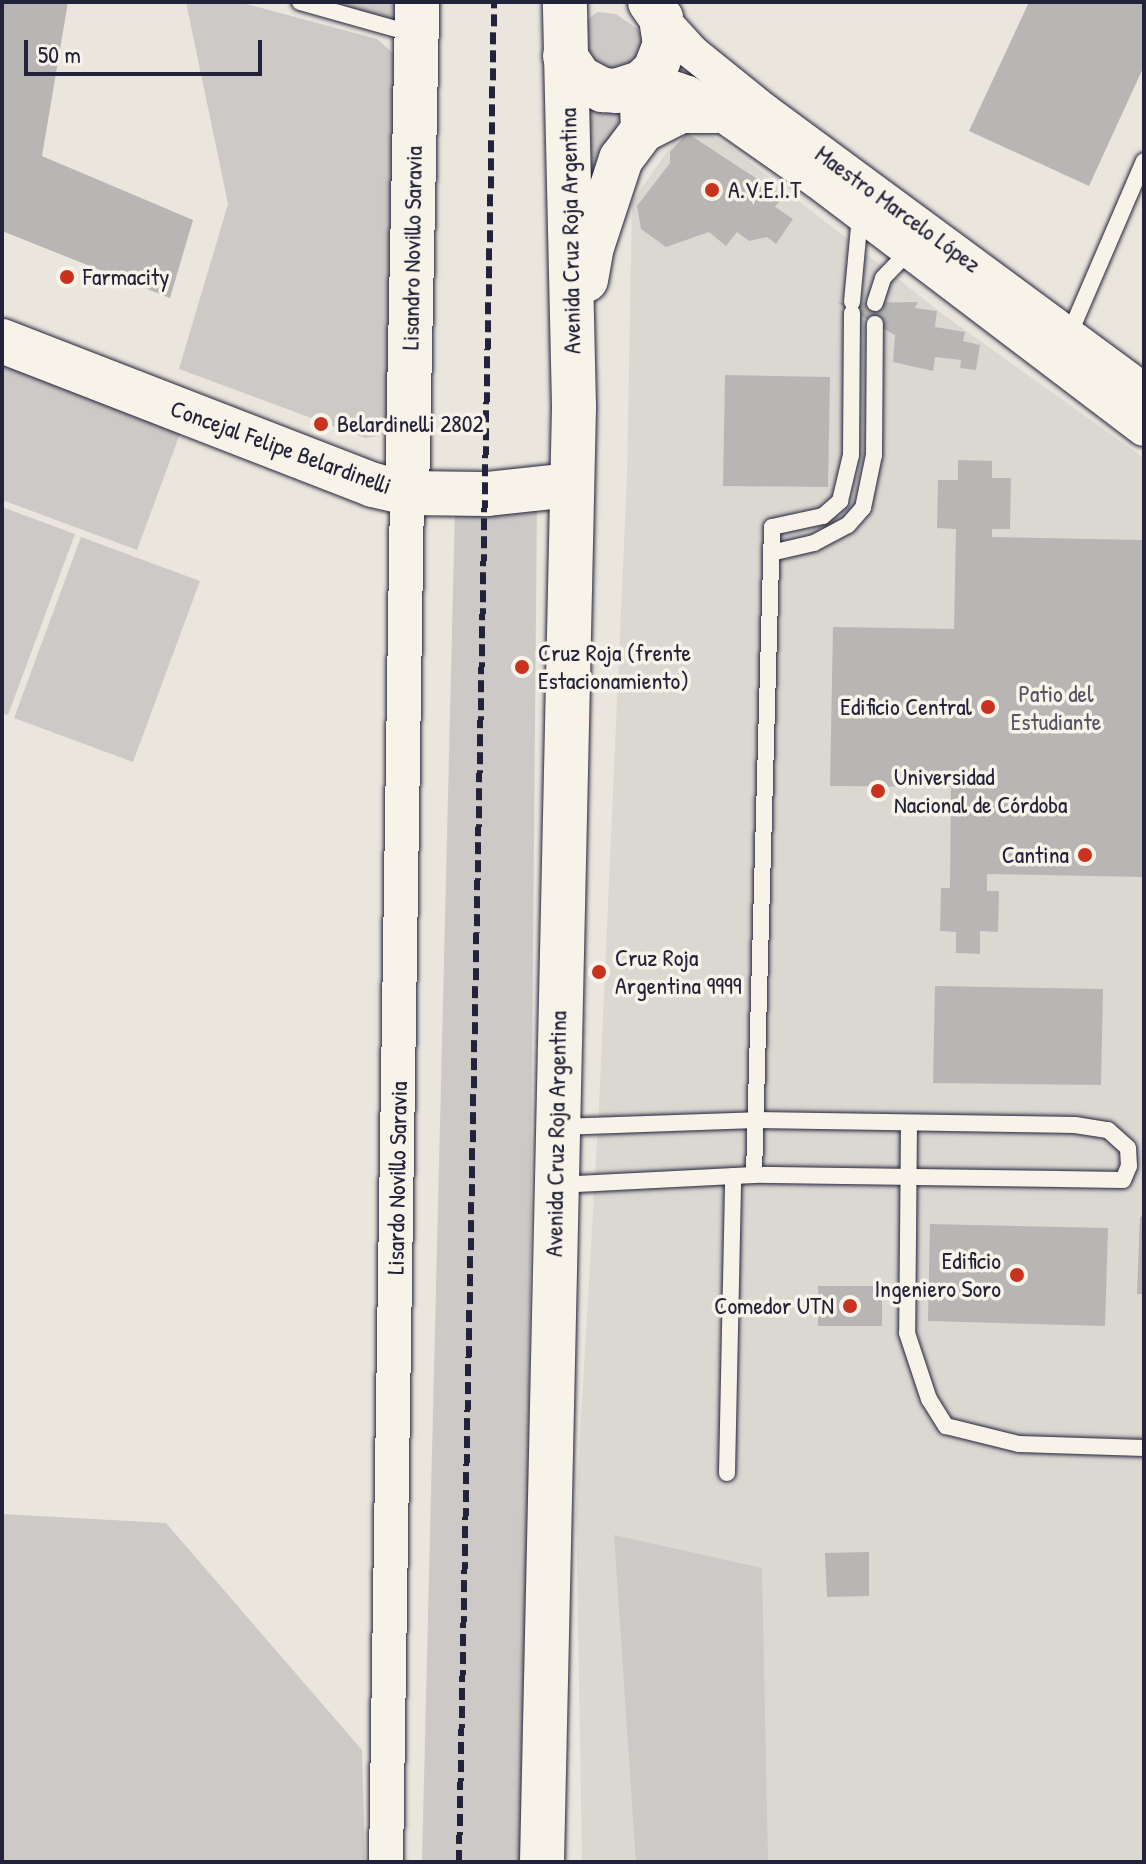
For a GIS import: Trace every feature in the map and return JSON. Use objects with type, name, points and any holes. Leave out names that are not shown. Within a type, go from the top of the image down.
[{"type":"main road","points":[[568,21],[580,78],[603,90],[616,91],[644,81],[662,57],[665,44],[656,8]]},
{"type":"main road","name":"Lisandro Novillo Saravia","points":[[407,493],[416,18]]},
{"type":"main road","name":"Avenida Cruz Roja Argentina","points":[[542,1862],[574,406],[568,21]]},
{"type":"main road","points":[[644,81],[643,130],[681,111],[717,111]]},
{"type":"main road","name":"Avenida Cruz Roja Argentina","points":[[574,406],[592,247],[621,159],[643,130]]},
{"type":"main road","name":"Concejal Felipe Belardinelli","points":[[2,341],[373,485],[407,493],[487,494],[571,485]]},
{"type":"street","name":"Maestro Marcelo López","points":[[656,8],[693,53],[765,111],[1144,390]]},
{"type":"street","name":"Maestro Marcelo López","points":[[644,81],[688,93],[717,111],[860,213],[1144,429]]},
{"type":"street","name":"Lisardo Novillo Saravia","points":[[386,1862],[407,493]]},
{"type":"lane","points":[[300,2],[416,18]]},
{"type":"lane","points":[[1069,335],[1144,161]]},
{"type":"lane","points":[[754,1175],[772,527],[823,516],[840,501],[851,455],[852,308],[860,213]]},
{"type":"lane","points":[[875,303],[883,278],[909,251]]},
{"type":"lane","points":[[771,553],[814,543],[848,525],[863,508],[874,455],[875,324]]},
{"type":"lane","points":[[555,1185],[754,1175],[1123,1180],[1129,1166],[1128,1148],[1108,1130],[1075,1125],[756,1120],[556,1127]]},
{"type":"lane","points":[[909,1123],[907,1333],[929,1399],[946,1426],[1019,1444],[1144,1448]]},
{"type":"lane","points":[[727,1473],[733,1176]]},
{"type":"shaded area","points":[[186,2],[239,2],[377,39],[394,54],[387,429],[378,436],[365,438],[179,369],[228,204]]},
{"type":"shaded area","points":[[335,2],[410,2],[410,28]]},
{"type":"shaded area","points":[[597,12],[616,14],[643,33],[648,51],[624,71],[602,66],[583,54],[584,23]]},
{"type":"shaded area","points":[[575,86],[625,101],[579,242]]},
{"type":"shaded area","name":"Universidad Nacional de Córdoba","points":[[684,127],[698,127],[729,146],[944,315],[1144,458],[1144,1862],[582,1862],[576,1507],[599,1106],[627,476],[632,202]]},
{"type":"shaded area","points":[[2,365],[181,431],[137,550],[2,500]]},
{"type":"shaded area","points":[[537,499],[525,1862],[422,1862],[455,509]]},
{"type":"shaded area","points":[[2,507],[75,534],[8,715],[2,713]]},
{"type":"shaded area","points":[[81,537],[200,581],[133,762],[14,718]]},
{"type":"shaded area","points":[[2,1514],[166,1523],[362,1750],[365,1862],[2,1862]]},
{"type":"shaded area","points":[[614,1535],[762,1568],[768,1862],[636,1862]]},
{"type":"building","points":[[2,2],[68,2],[42,156],[193,220],[170,298],[2,231]]},
{"type":"building","points":[[1029,2],[1144,2],[1144,66],[1089,186],[969,131]]},
{"type":"building","name":"A.V.E.I.T","points":[[687,133],[783,196],[775,207],[793,219],[776,244],[767,237],[749,241],[737,232],[726,246],[709,232],[666,247],[641,229],[637,206],[670,163],[670,152]]},
{"type":"building","points":[[918,302],[915,308],[937,311],[935,327],[965,332],[963,341],[980,345],[976,370],[960,368],[961,360],[935,357],[933,371],[893,362],[895,335],[838,303]]},
{"type":"building","points":[[725,375],[830,377],[828,487],[723,486]]},
{"type":"building","name":"Edificio Central","points":[[958,460],[992,461],[992,478],[1011,478],[1010,529],[992,529],[992,537],[1144,540],[1144,877],[987,874],[987,891],[999,891],[998,932],[980,931],[980,954],[956,953],[956,932],[940,931],[941,888],[950,888],[951,787],[830,786],[833,627],[954,629],[956,529],[937,528],[938,480],[958,480]]},
{"type":"building","points":[[935,986],[1103,989],[1101,1085],[933,1083]]},
{"type":"building","points":[[1144,1216],[1144,1294],[1137,1294],[1140,1217]]},
{"type":"building","name":"Edificio Ingeniero Soro","points":[[930,1224],[1108,1228],[1105,1326],[928,1321]]},
{"type":"building","name":"Comedor UTN","points":[[818,1286],[882,1286],[882,1326],[818,1326]]},
{"type":"building","points":[[869,1552],[869,1596],[827,1597],[825,1553]]},
{"type":"railway","points":[[459,1862],[494,2]]},
{"type":"place","name":"A.V.E.I.T","points":[[712,190]]},
{"type":"place","name":"Farmacity","points":[[67,277]]},
{"type":"place","name":"Belardinelli 2802","points":[[321,424]]},
{"type":"place","name":"Cruz Roja (frente Estacionamiento)","points":[[522,667]]},
{"type":"place","name":"Edificio Central","points":[[988,707]]},
{"type":"place","name":"Universidad Nacional de Córdoba","points":[[878,791]]},
{"type":"place","name":"Cantina","points":[[1085,855]]},
{"type":"place","name":"Cruz Roja Argentina 9999","points":[[599,972]]},
{"type":"place","name":"Edificio Ingeniero Soro","points":[[1017,1275]]},
{"type":"place","name":"Comedor UTN","points":[[850,1306]]},
{"type":"park label","name":"Patio del Estudiante","points":[[1056,708]]}]
